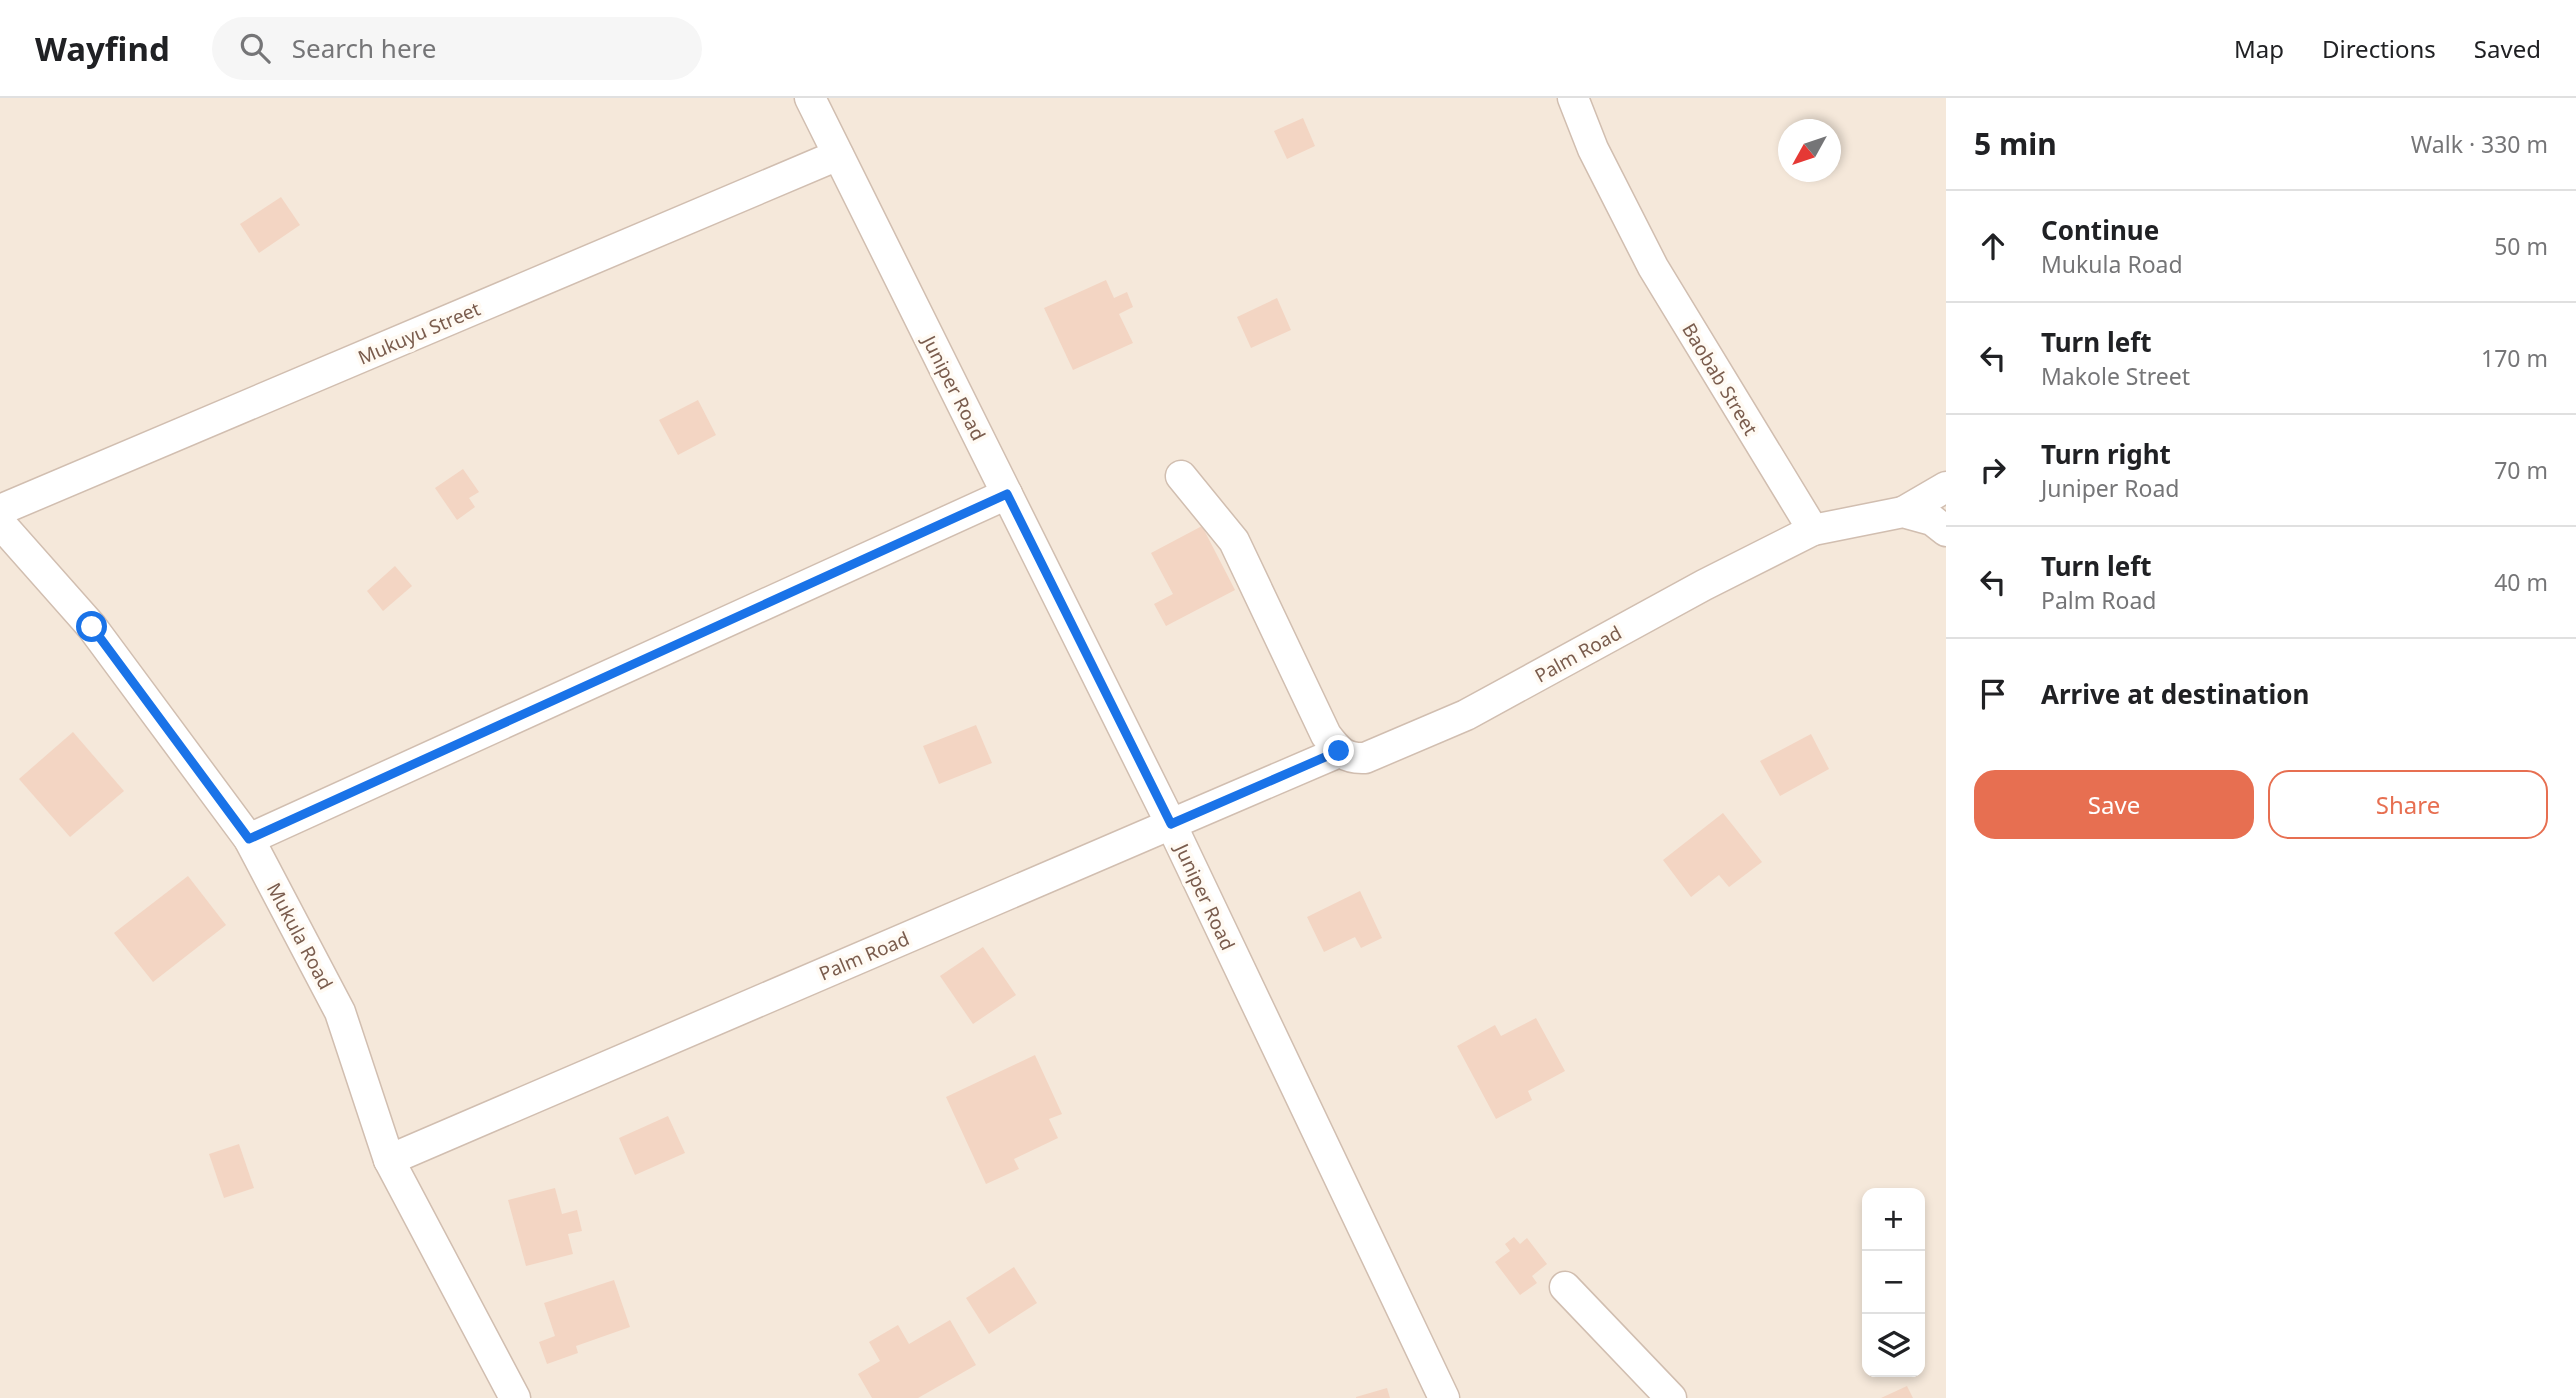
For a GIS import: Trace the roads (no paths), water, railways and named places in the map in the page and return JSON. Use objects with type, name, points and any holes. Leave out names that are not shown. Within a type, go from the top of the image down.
[{"type":"street","name":"Juniper Road","points":[[810,98],[1171,824],[1444,1398]]},
{"type":"street","name":"Baobab Street","points":[[1573,98],[1593,149],[1653,267],[1813,530]]},
{"type":"street","name":"Mukuyu Street","points":[[0,510],[838,155]]},
{"type":"street","points":[[1181,476],[1234,541],[1326,735],[1339,751]]},
{"type":"street","points":[[1813,530],[1903,512],[1946,487]]},
{"type":"street","points":[[249,839],[1007,494]]},
{"type":"street","points":[[1903,512],[1932,520],[1946,531]]},
{"type":"street","name":"Mukula Road","points":[[0,523],[92,627],[249,839],[340,1012],[389,1160],[515,1398]]},
{"type":"street","name":"Palm Road","points":[[389,1160],[1339,751],[1349,758],[1365,758],[1466,715],[1703,585],[1813,530]]},
{"type":"street","points":[[1564,1287],[1671,1398]]}]
